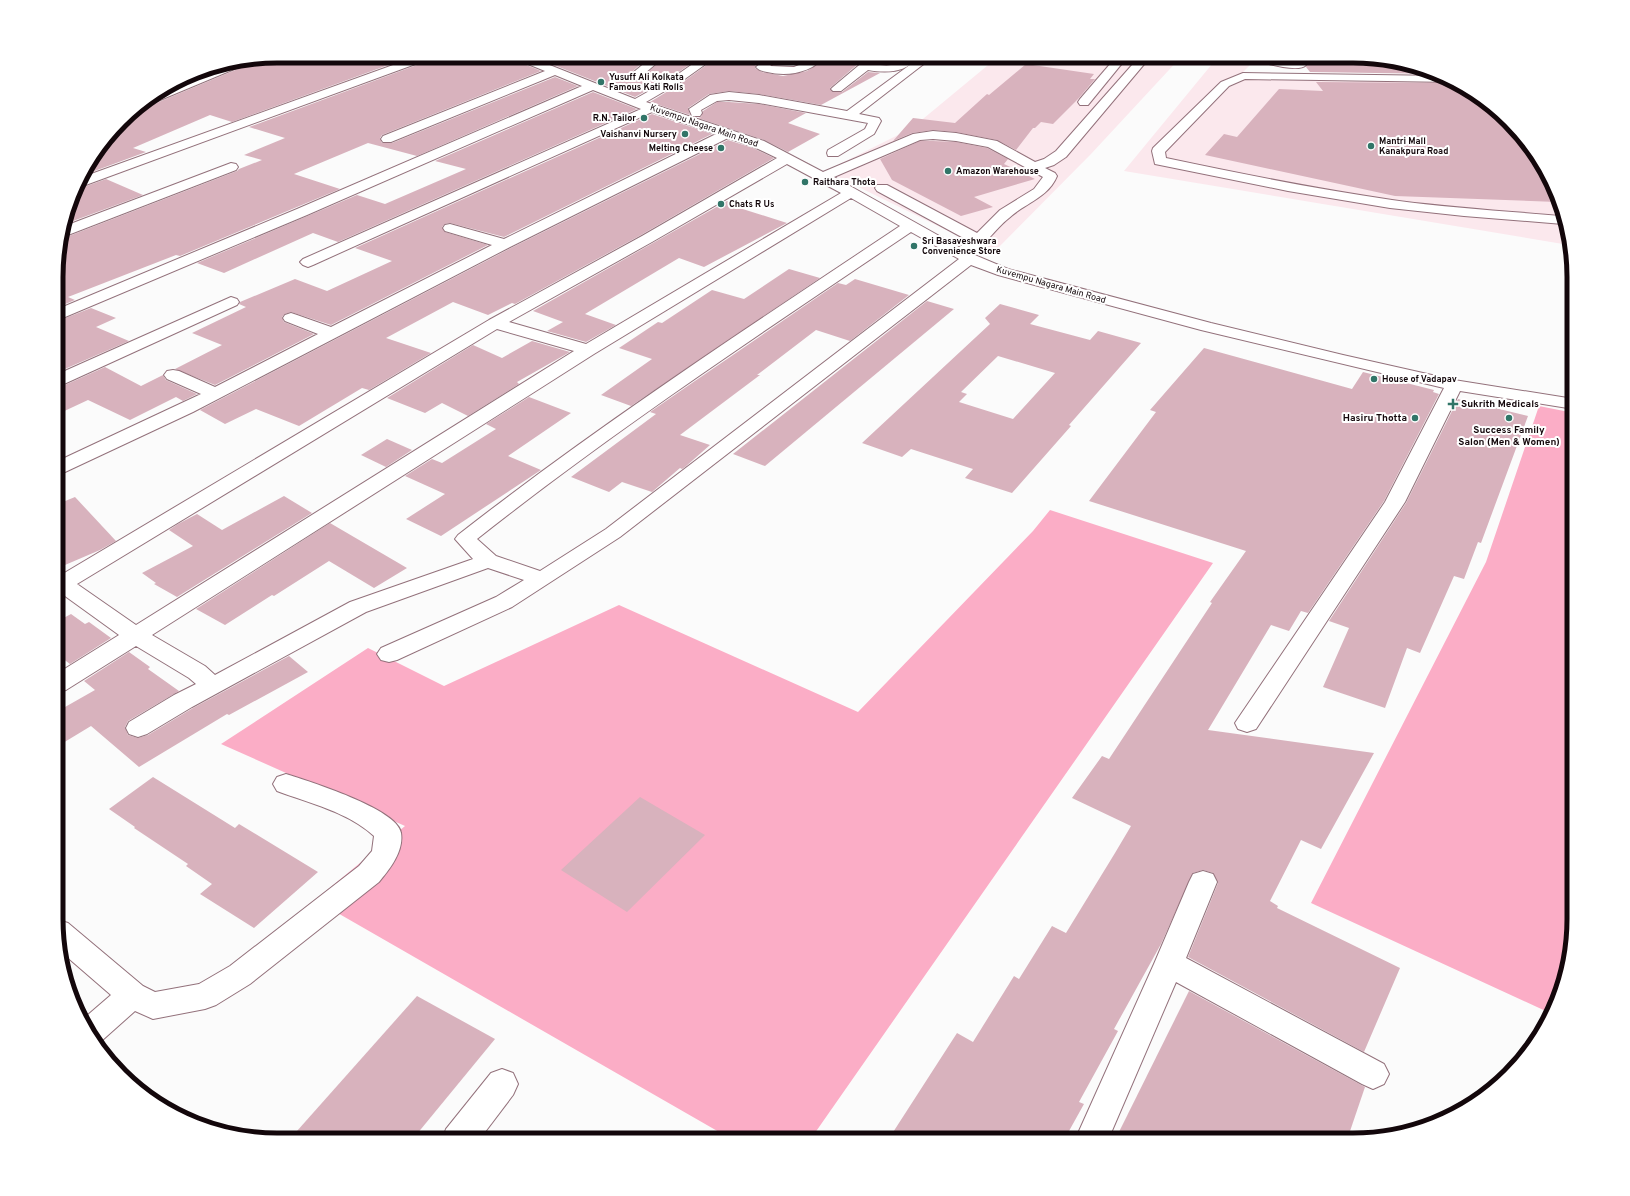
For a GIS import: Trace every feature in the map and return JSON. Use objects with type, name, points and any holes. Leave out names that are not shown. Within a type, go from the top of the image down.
[{"type":"main road","points":[[86,180],[409,63]]},
{"type":"main road","name":"Kuvempu Nagara Main Road","points":[[535,63],[636,103],[751,141],[787,158],[909,227],[964,256],[1021,278],[1194,324],[1343,360],[1454,385],[1567,403]]},
{"type":"main road","points":[[633,78],[651,63]]},
{"type":"main road","points":[[636,103],[678,79],[702,63]]},
{"type":"main road","points":[[768,63],[762,67],[768,70],[790,71],[800,69],[809,63]]},
{"type":"main road","points":[[837,89],[869,63]]},
{"type":"main road","points":[[866,66],[887,69],[897,68],[904,63]]},
{"type":"main road","points":[[849,115],[920,63]]},
{"type":"main road","points":[[1084,102],[1117,63]]},
{"type":"main road","points":[[1033,167],[1049,162],[1060,154],[1140,63]]},
{"type":"main road","points":[[1280,63],[1289,65],[1313,65]]},
{"type":"main road","points":[[1361,63],[1376,67]]},
{"type":"main road","points":[[173,90],[224,70]]},
{"type":"main road","points":[[387,139],[555,71]]},
{"type":"main road","points":[[1437,80],[1242,76],[1225,84],[1158,151],[1160,161],[1250,180],[1366,201],[1461,212],[1559,220]]},
{"type":"main road","points":[[63,313],[302,212],[592,86]]},
{"type":"main road","points":[[696,113],[695,109],[714,98],[729,96],[759,99],[875,121],[870,131],[833,153]]},
{"type":"main road","points":[[308,262],[652,108]]},
{"type":"main road","points":[[63,466],[215,393],[505,244],[728,133]]},
{"type":"main road","points":[[389,654],[504,602],[542,580],[613,533],[964,256],[992,224],[1049,183],[1050,176],[992,144],[956,137],[933,135],[917,137],[837,170],[823,178]]},
{"type":"main road","points":[[63,581],[494,323],[647,239],[787,158]]},
{"type":"main road","points":[[68,230],[231,167]]},
{"type":"main road","points":[[882,188],[978,240]]},
{"type":"main road","points":[[63,681],[588,350],[850,193]]},
{"type":"main road","points":[[542,580],[488,561],[465,539],[510,502],[600,436],[909,227]]},
{"type":"main road","points":[[450,228],[505,244]]},
{"type":"main road","points":[[63,378],[231,302]]},
{"type":"main road","points":[[291,318],[331,333]]},
{"type":"main road","points":[[494,323],[588,350]]},
{"type":"main road","points":[[173,375],[215,393]]},
{"type":"main road","points":[[1247,723],[1395,502],[1454,385]]},
{"type":"main road","points":[[138,728],[183,701],[358,607],[488,561]]},
{"type":"main road","points":[[63,585],[134,635],[197,672],[213,686]]},
{"type":"main road","points":[[64,937],[132,995],[153,1006],[205,996],[240,975],[369,874],[382,860],[388,846],[388,832],[380,824],[365,815],[286,784]]},
{"type":"main road","points":[[1094,1133],[1203,882]]},
{"type":"main road","points":[[1168,964],[1373,1074]]},
{"type":"main road","points":[[94,1029],[132,995]]},
{"type":"main road","points":[[464,1133],[502,1084]]},
{"type":"shaded area","points":[[991,63],[1175,63],[1091,154],[993,253],[826,171],[912,128]]},
{"type":"shaded area","points":[[1213,63],[1241,63],[1250,65],[1240,75],[1436,80],[1472,99],[1483,107],[1514,136],[1523,147],[1545,182],[1551,195],[1560,222],[1564,244],[1124,171]]},
{"type":"shaded area","points":[[1539,406],[1567,412],[1567,933],[1560,974],[1546,1011],[1311,903],[1486,562]]},
{"type":"shaded area","points":[[1050,510],[1213,563],[815,1133],[721,1133],[315,900],[405,826],[221,744],[368,648],[444,686],[619,605],[858,712],[1033,531]]},
{"type":"building","points":[[263,63],[394,63],[232,122],[210,115],[133,148],[146,152],[91,172],[99,158],[116,136],[136,116],[151,104],[245,66]]},
{"type":"building","points":[[422,63],[522,63],[541,71],[382,135],[380,138],[382,143],[392,143],[555,77],[578,86],[417,156],[368,143],[294,174],[340,189],[180,256],[176,255],[68,297],[75,300],[63,305],[63,263],[67,236],[262,160],[244,155],[285,138],[249,127]]},
{"type":"building","points":[[549,63],[642,63],[626,77],[629,82],[638,81],[658,63],[692,63],[673,76],[635,97]]},
{"type":"building","points":[[709,63],[759,63],[755,68],[762,72],[783,76],[807,71],[819,63],[859,63],[830,88],[833,92],[842,92],[868,72],[880,73],[821,105],[759,94],[729,91],[709,94],[688,108],[690,115],[650,102],[683,82]]},
{"type":"building","points":[[776,63],[799,63],[794,65],[774,65]]},
{"type":"building","points":[[1305,63],[1367,63],[1395,67],[1421,74],[1310,72],[1306,67],[1307,64]]},
{"type":"building","points":[[1026,64],[1094,74],[1090,79],[1095,79],[1078,99],[1053,124],[1041,122],[1033,128],[1016,150],[997,140],[956,132],[933,130],[912,133],[893,141],[913,118],[955,123],[987,94],[989,95]]},
{"type":"building","name":"Mantri Mall Kanakpura Road","points":[[1316,82],[1443,83],[1448,85],[1483,107],[1514,136],[1531,158],[1545,182],[1554,202],[1395,196],[1205,155],[1224,134],[1237,137],[1279,89],[1323,91]]},
{"type":"building","points":[[593,92],[637,109],[338,242],[313,233],[224,273],[197,263],[357,195],[385,204],[466,169],[435,161]]},
{"type":"building","points":[[717,102],[759,104],[806,113],[788,123],[820,134],[788,152],[764,140],[698,118],[701,117],[703,111]]},
{"type":"building","points":[[652,114],[712,134],[504,237],[450,223],[445,224],[442,227],[445,232],[488,245],[331,325],[291,312],[285,314],[282,317],[284,322],[314,334],[215,385],[175,369],[222,345],[192,333],[246,307],[239,304],[240,302],[295,279],[327,291],[392,261],[355,248]]},
{"type":"building","points":[[728,140],[753,148],[774,158],[641,235],[515,304],[512,303],[488,315],[453,302],[386,338],[431,353],[369,390],[362,388],[299,426],[256,409],[225,424],[200,410],[511,248]]},
{"type":"building","name":"Amazon Warehouse","points":[[920,141],[956,142],[987,148],[1008,159],[1004,164],[1035,179],[974,197],[993,207],[961,216],[892,180],[880,159]]},
{"type":"building","points":[[106,179],[143,195],[70,222],[79,195],[84,187]]},
{"type":"building","points":[[727,201],[734,203],[730,205],[787,223],[704,267],[679,258],[585,314],[616,325],[586,342],[547,331],[563,322],[533,311]]},
{"type":"building","points":[[789,269],[820,278],[631,406],[601,395],[652,359],[619,348],[658,322],[662,323],[712,290],[744,299]]},
{"type":"building","points":[[855,279],[909,295],[850,341],[816,330],[757,375],[760,375],[680,435],[710,445],[685,467],[682,469],[680,468],[652,492],[622,482],[609,492],[571,477],[656,414],[650,412],[838,283],[846,285]]},
{"type":"building","points":[[927,301],[954,309],[765,466],[733,454]]},
{"type":"building","points":[[1000,304],[1039,315],[1030,324],[1090,340],[1098,331],[1141,343],[1012,493],[965,478],[973,469],[911,449],[902,457],[862,443],[990,324],[985,318]],"holes":[[[998,356],[1055,373],[1013,419],[959,402],[967,394],[961,392]]]},
{"type":"building","points":[[91,308],[116,318],[96,327],[129,341],[63,370],[63,319]]},
{"type":"building","points":[[532,341],[570,352],[517,382],[519,384],[468,416],[442,403],[425,413],[387,398],[473,345],[502,358]]},
{"type":"building","points":[[1204,348],[1352,389],[1363,372],[1434,390],[1433,392],[1439,394],[1384,501],[1308,613],[1301,611],[1289,631],[1271,625],[1208,730],[1374,753],[1321,849],[1301,840],[1270,901],[1278,906],[1277,908],[1400,968],[1364,1052],[1188,957],[1218,883],[1213,873],[1203,870],[1193,873],[1161,944],[1114,1029],[1118,1031],[1079,1102],[1084,1104],[1068,1133],[893,1133],[957,1033],[973,1042],[1014,976],[1019,979],[1052,926],[1066,933],[1115,853],[1131,826],[1072,798],[1102,756],[1109,759],[1212,603],[1210,602],[1246,551],[1089,501],[1156,412],[1150,410]]},
{"type":"building","points":[[105,367],[141,386],[163,375],[166,380],[197,394],[183,401],[176,397],[130,420],[88,400],[63,412],[63,385]]},
{"type":"building","points":[[529,397],[571,413],[508,456],[541,470],[441,536],[406,519],[445,494],[405,476],[432,459],[442,463],[496,429],[486,424]]},
{"type":"building","points":[[1458,399],[1528,416],[1481,543],[1478,542],[1464,579],[1454,576],[1420,653],[1407,648],[1385,708],[1323,687],[1349,628],[1329,621],[1406,503]]},
{"type":"building","points":[[387,439],[412,450],[386,467],[361,455]]},
{"type":"building","points":[[284,496],[312,513],[177,597],[154,584],[156,583],[142,573],[193,546],[169,530],[178,524],[197,514],[222,530]]},
{"type":"building","points":[[75,497],[116,541],[100,550],[63,566],[63,502]]},
{"type":"building","points":[[330,523],[407,568],[374,588],[329,561],[225,625],[196,609]]},
{"type":"building","points":[[71,614],[85,624],[89,622],[111,638],[70,664],[63,659],[63,618]]},
{"type":"building","points":[[129,652],[150,667],[148,669],[179,691],[128,721],[125,727],[128,735],[138,738],[148,735],[193,708],[289,656],[308,672],[229,715],[227,714],[139,767],[91,726],[63,743],[63,708],[95,690],[84,681]]},
{"type":"building","points":[[153,777],[235,828],[239,824],[318,872],[254,928],[200,894],[212,884],[186,866],[188,864],[134,828],[135,827],[109,809]]},
{"type":"building","points":[[640,797],[705,835],[627,912],[561,870]]},
{"type":"building","points":[[1189,991],[1365,1087],[1349,1133],[1118,1133]]},
{"type":"building","points":[[417,996],[495,1039],[418,1133],[295,1133]]},
{"type":"place","name":"Yusuff Ali Kolkata Famous Kati Rolls","points":[[601,82]]},
{"type":"place","name":"R.N. Tailor","points":[[644,118]]},
{"type":"place","name":"Vaishanvi Nursery","points":[[685,134]]},
{"type":"place","name":"Mantri Mall Kanakpura Road","points":[[1371,146]]},
{"type":"place","name":"Melting Cheese","points":[[721,148]]},
{"type":"place","name":"Amazon Warehouse","points":[[948,171]]},
{"type":"place","name":"Raithara Thota","points":[[805,182]]},
{"type":"place","name":"Chats R Us","points":[[721,204]]},
{"type":"place","name":"Sri Basaveshwara Convenience Store","points":[[914,246]]},
{"type":"place","name":"House of Vadapav","points":[[1374,379]]},
{"type":"place","name":"Sukrith Medicals","points":[[1453,404]]},
{"type":"place","name":"Hasiru Thotta","points":[[1415,418]]},
{"type":"place","name":"Success Family Salon (Men & Women)","points":[[1509,418]]}]
